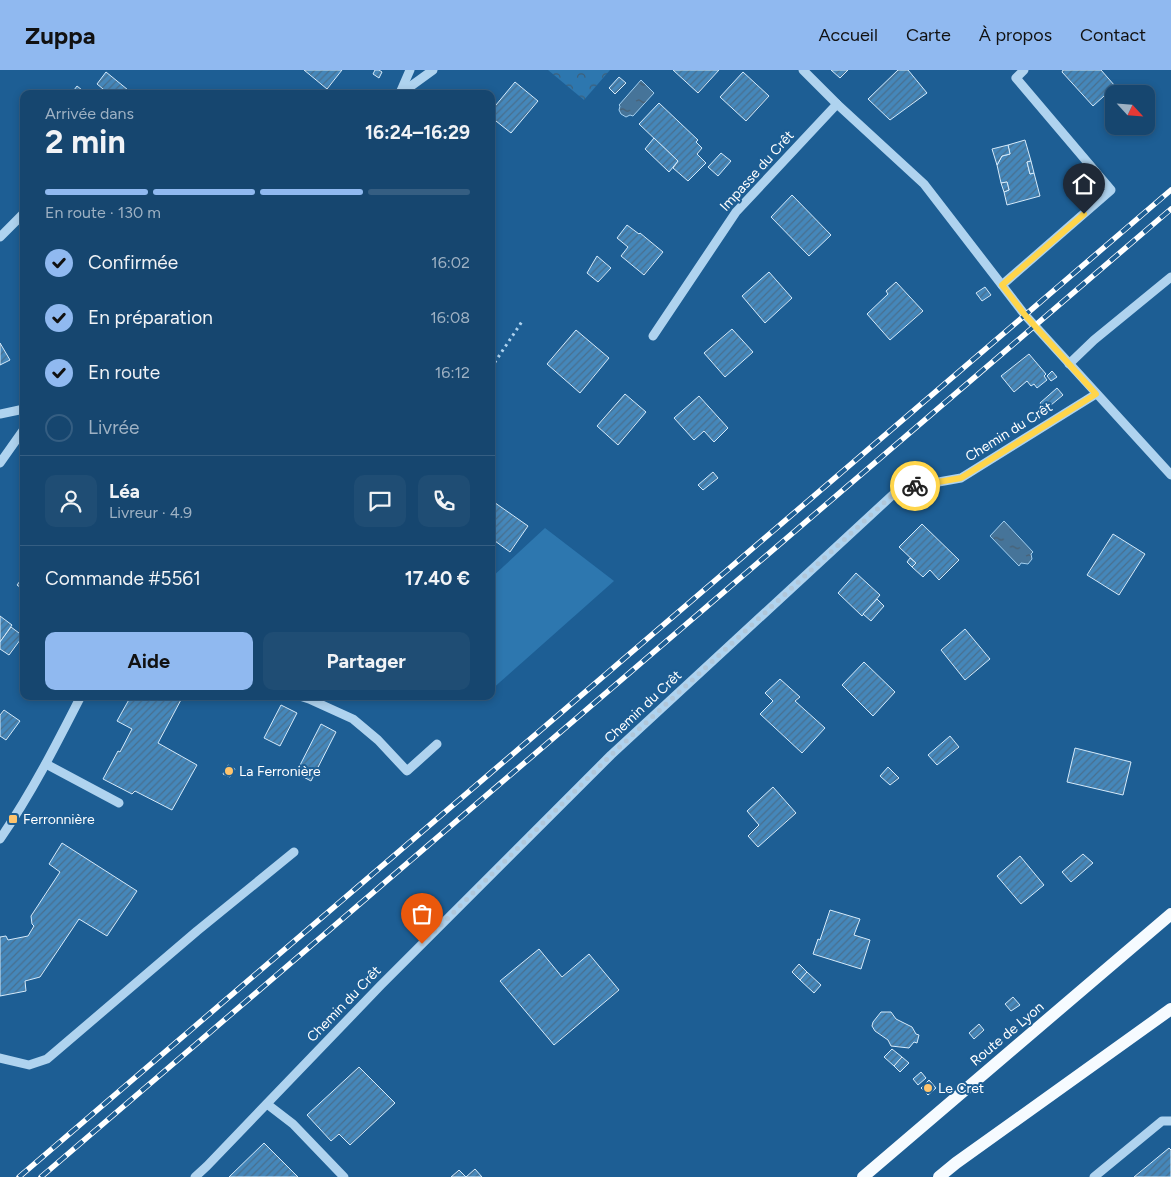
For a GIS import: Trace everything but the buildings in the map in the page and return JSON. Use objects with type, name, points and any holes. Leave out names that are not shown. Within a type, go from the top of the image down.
[{"type":"main road","name":"Route de Lyon","points":[[863,1177],[1171,914]]},
{"type":"main road","points":[[939,1177],[1171,1009]]},
{"type":"street","points":[[402,90],[410,70]]},
{"type":"street","points":[[406,90],[433,70]]},
{"type":"street","points":[[803,70],[924,184],[1025,315],[1171,475]]},
{"type":"street","points":[[1002,285],[1111,190],[1016,78],[1024,70]]},
{"type":"street","name":"Impasse du Crêt","points":[[653,336],[736,212],[837,104]]},
{"type":"street","points":[[0,237],[20,217]]},
{"type":"street","points":[[1069,364],[1094,340],[1171,277]]},
{"type":"street","name":"Chemin du Crêt","points":[[195,1177],[381,985],[611,755],[899,489],[961,478],[1096,394]]},
{"type":"street","points":[[0,414],[20,410]]},
{"type":"street","points":[[0,463],[20,435]]},
{"type":"street","points":[[0,838],[46,764],[79,700]]},
{"type":"street","points":[[313,700],[354,719],[378,740],[407,771],[437,744]]},
{"type":"street","points":[[46,764],[119,803]]},
{"type":"street","points":[[0,1058],[29,1065],[47,1058],[294,852]]},
{"type":"street","points":[[267,1104],[293,1124],[344,1177]]},
{"type":"street","points":[[1094,1177],[1162,1121],[1171,1121]]},
{"type":"path","points":[[495,362],[523,320]]},
{"type":"green space","points":[[548,70],[610,70],[584,100]]},
{"type":"green space","points":[[545,528],[614,581],[495,686],[495,574]]},
{"type":"water","points":[[641,80],[654,93],[633,116],[626,117],[621,114],[619,105]]},
{"type":"water","points":[[1004,521],[1033,552],[1031,554],[1032,559],[1028,564],[1021,563],[1019,566],[990,536]]},
{"type":"railway","points":[[19,1177],[1171,190]]},
{"type":"railway","points":[[41,1177],[1171,209]]},
{"type":"way so far","points":[[422,944],[611,755],[899,489],[915,486]]},
{"type":"place","name":"La Ferronière","points":[[229,771]]},
{"type":"place","name":"Ferronnière","points":[[13,819]]},
{"type":"place","name":"Le Cret","points":[[928,1088]]},
{"type":"route","points":[[915,486],[961,478],[1096,394],[1025,315],[1002,285],[1084,214]]}]
